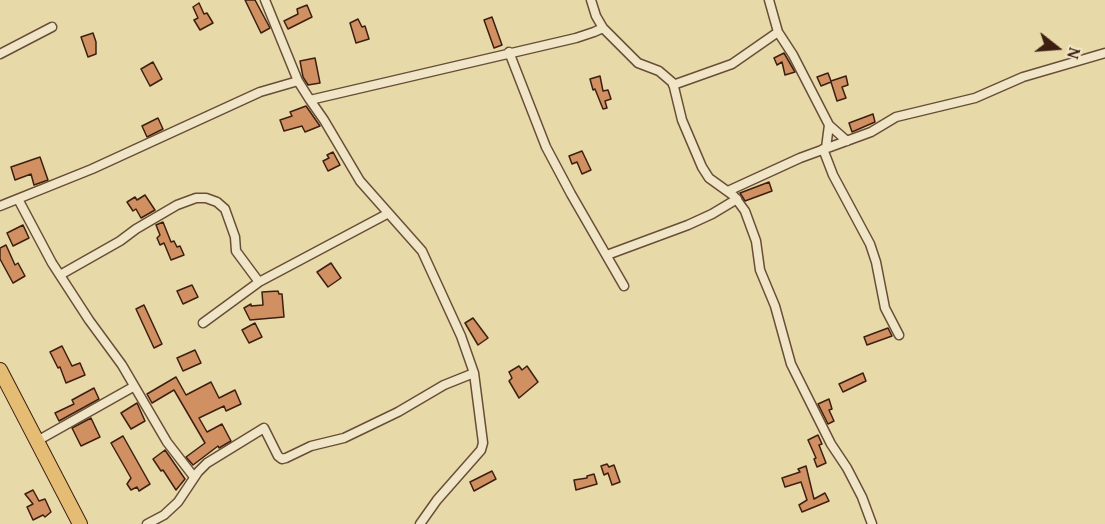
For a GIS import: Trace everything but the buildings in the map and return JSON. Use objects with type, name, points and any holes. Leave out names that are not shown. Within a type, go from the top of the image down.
[{"type":"main road","points":[[0,370],[80,524]]},
{"type":"street","points":[[266,0],[298,81],[360,181],[422,251],[461,336],[474,373],[483,443],[481,450],[436,500],[420,524]]},
{"type":"street","points":[[591,0],[603,28],[638,63],[659,71],[668,78],[673,85],[681,120],[702,167],[709,178],[737,199],[745,211],[751,224],[760,270],[775,306],[791,364],[831,444],[862,496],[872,524]]},
{"type":"street","points":[[769,0],[778,32],[829,125],[847,141]]},
{"type":"street","points":[[0,54],[52,27]]},
{"type":"street","points":[[310,100],[576,38],[603,28]]},
{"type":"street","points":[[673,85],[732,64],[778,32]]},
{"type":"street","points":[[509,52],[546,147],[624,286]]},
{"type":"street","points":[[728,191],[825,149],[871,132],[896,117],[975,98],[1023,78],[1105,53]]},
{"type":"street","points":[[0,206],[92,169],[260,92],[298,81]]},
{"type":"street","points":[[829,125],[825,149],[833,175],[870,244],[885,308],[899,335]]},
{"type":"street","points":[[60,275],[177,205],[196,198],[206,198],[217,202],[225,209],[235,237],[236,251],[259,282]]},
{"type":"street","points":[[18,199],[31,226],[88,320],[122,366],[167,442],[194,477]]},
{"type":"street","points":[[607,255],[688,225],[737,199]]},
{"type":"street","points":[[203,323],[259,282],[387,214]]},
{"type":"street","points":[[147,524],[164,515],[178,502],[194,477],[207,463],[264,428],[278,456],[282,459],[286,458],[310,446],[344,438],[474,373]]},
{"type":"street","points":[[37,441],[133,387]]}]
